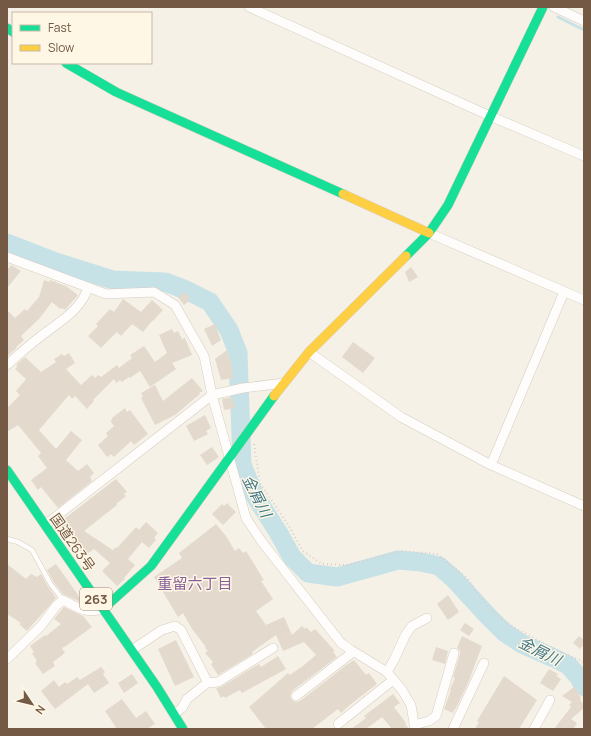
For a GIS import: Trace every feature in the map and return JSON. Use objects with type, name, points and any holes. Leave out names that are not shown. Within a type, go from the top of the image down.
[{"type":"main road","points":[[103,609],[151,566],[248,431],[309,352],[429,233],[448,205],[543,7]]},
{"type":"main road","points":[[68,64],[116,92],[429,233]]},
{"type":"main road","name":"国道263号","points":[[7,470],[132,650],[183,729]]},
{"type":"street","points":[[249,7],[490,116],[584,156]]},
{"type":"street","points":[[554,7],[584,21]]},
{"type":"street","points":[[429,233],[584,300]]},
{"type":"street","points":[[7,257],[106,294],[154,292],[175,305],[204,356],[212,395],[246,518],[262,542],[341,643],[386,672],[402,690],[411,705],[415,727],[436,716],[454,653]]},
{"type":"street","points":[[7,365],[35,340],[72,312],[86,295],[88,287]]},
{"type":"street","points":[[491,464],[564,292]]},
{"type":"street","points":[[309,352],[401,417],[491,464],[584,506]]},
{"type":"street","points":[[45,525],[212,395],[228,390],[284,383]]},
{"type":"street","points":[[7,659],[41,626],[56,606],[63,600],[83,610],[93,612],[103,609]]},
{"type":"street","points":[[386,672],[394,660],[406,634],[412,626],[428,618]]},
{"type":"street","points":[[132,650],[162,630],[175,626],[181,630],[208,683]]},
{"type":"street","points":[[174,714],[182,708],[187,699],[208,683],[218,682],[273,648]]},
{"type":"street","points":[[296,696],[353,652]]},
{"type":"street","points":[[453,729],[484,663]]},
{"type":"street","points":[[338,724],[393,680]]},
{"type":"street","points":[[534,729],[550,700]]},
{"type":"lane","points":[[7,539],[18,542],[32,550],[50,583],[63,600]]},
{"type":"path","points":[[248,431],[260,483],[289,526],[303,551],[322,564],[348,565],[401,550],[437,554],[467,578],[490,610],[515,628],[558,651],[584,662]]},
{"type":"building","points":[[11,265],[21,271],[7,288],[7,270]]},
{"type":"building","points":[[411,267],[418,277],[409,282],[405,272]]},
{"type":"building","points":[[44,280],[49,282],[50,280],[66,286],[78,295],[65,310],[62,308],[60,309],[52,302],[39,319],[21,336],[24,340],[7,356],[7,310],[15,318],[25,309],[27,311],[39,297]]},
{"type":"building","points":[[186,292],[190,300],[184,305],[178,297]]},
{"type":"building","points":[[123,299],[141,312],[152,300],[163,310],[143,332],[132,324],[121,336],[117,332],[101,348],[88,336],[98,326],[96,324],[110,309],[114,312]]},
{"type":"building","points":[[215,324],[221,340],[212,346],[204,329]]},
{"type":"building","points":[[172,329],[174,333],[178,331],[182,339],[185,338],[192,355],[172,363],[176,369],[150,387],[140,371],[122,382],[120,380],[116,383],[114,379],[93,400],[94,401],[87,409],[75,396],[72,399],[69,395],[39,430],[56,449],[71,431],[82,440],[66,460],[78,471],[87,464],[94,473],[90,477],[92,481],[58,508],[41,487],[38,490],[31,480],[47,468],[38,456],[41,453],[18,425],[7,432],[7,408],[20,395],[16,391],[26,379],[15,369],[18,366],[16,365],[25,357],[41,372],[56,362],[54,359],[62,354],[64,356],[69,353],[75,363],[66,369],[81,385],[92,375],[95,378],[98,375],[101,377],[117,365],[119,368],[132,358],[130,355],[144,346],[155,362],[167,353],[159,335]]},
{"type":"building","points":[[353,342],[375,358],[363,373],[342,357]]},
{"type":"building","points":[[227,350],[233,378],[221,380],[215,359]]},
{"type":"building","points":[[192,378],[203,391],[175,415],[155,425],[141,398],[143,397],[141,393],[155,385],[163,401]]},
{"type":"building","points":[[232,397],[235,408],[224,410],[222,399]]},
{"type":"building","points":[[125,408],[127,412],[130,410],[148,434],[134,445],[131,441],[114,457],[111,454],[107,457],[98,445],[108,436],[106,433],[114,426],[111,422],[112,418]]},
{"type":"building","points":[[205,415],[211,428],[206,431],[208,434],[194,441],[186,426]]},
{"type":"building","points":[[212,447],[219,457],[207,465],[200,455]]},
{"type":"building","points":[[116,479],[127,492],[124,494],[126,496],[84,531],[113,550],[116,547],[117,548],[136,527],[139,530],[146,522],[158,533],[154,538],[156,540],[149,548],[142,542],[128,559],[135,565],[124,578],[125,579],[117,586],[102,571],[110,563],[94,549],[85,555],[83,554],[60,522]]},
{"type":"building","points":[[227,503],[236,512],[223,525],[212,514],[222,504],[224,506]]},
{"type":"building","points":[[216,524],[226,536],[235,551],[239,548],[243,553],[246,551],[264,580],[261,581],[273,599],[256,611],[266,625],[284,617],[292,635],[302,626],[305,629],[306,627],[311,632],[315,629],[335,651],[333,652],[337,657],[292,691],[290,696],[292,700],[296,702],[300,701],[354,660],[366,675],[369,673],[377,684],[341,713],[338,709],[312,729],[266,729],[249,707],[288,673],[290,675],[316,655],[304,642],[283,651],[276,635],[252,652],[253,654],[218,675],[211,664],[213,662],[205,653],[208,651],[205,648],[206,647],[192,629],[183,613],[178,617],[154,577],[182,558],[179,553]]},
{"type":"building","points":[[7,564],[26,579],[31,574],[37,577],[41,574],[56,598],[27,631],[19,624],[21,623],[7,614]]},
{"type":"building","points":[[56,564],[83,603],[63,594],[53,581],[47,570]]},
{"type":"building","points":[[448,595],[459,612],[448,620],[437,604]]},
{"type":"building","points":[[64,607],[83,616],[92,627],[62,648],[65,653],[53,662],[55,666],[43,674],[35,663],[37,661],[30,646],[61,624],[54,619]]},
{"type":"building","points":[[465,623],[474,629],[469,636],[460,630]]},
{"type":"building","points":[[462,636],[482,646],[468,683],[453,713],[444,709],[455,678],[453,677],[460,654],[460,651],[457,648]]},
{"type":"building","points":[[579,636],[584,640],[584,644],[580,649],[573,643]]},
{"type":"building","points":[[176,640],[194,677],[175,686],[158,649]]},
{"type":"building","points":[[436,647],[448,651],[445,664],[432,660]]},
{"type":"building","points":[[278,656],[286,669],[242,693],[240,690],[225,698],[224,696],[221,698],[216,688],[221,687],[259,664],[261,667]]},
{"type":"building","points":[[101,667],[105,672],[103,674],[109,683],[94,693],[88,684],[55,709],[41,691],[54,680],[59,687],[65,682],[67,684],[77,677],[80,680]]},
{"type":"building","points":[[549,669],[558,674],[556,676],[561,679],[553,691],[540,683]]},
{"type":"building","points":[[132,674],[138,683],[124,693],[118,683]]},
{"type":"building","points":[[504,676],[537,700],[519,729],[475,729],[479,722],[477,721]]},
{"type":"building","points":[[574,687],[580,694],[578,694],[581,698],[580,700],[584,705],[584,708],[571,719],[577,723],[574,728],[576,729],[554,729],[571,707],[569,705],[572,702],[562,696]]},
{"type":"building","points":[[393,694],[400,703],[394,707],[409,729],[392,729],[382,717],[366,729],[351,729],[366,718],[364,716]]},
{"type":"building","points":[[122,699],[136,718],[146,711],[155,724],[147,729],[117,729],[105,711]]},
{"type":"waterway","points":[[558,17],[584,30]]},
{"type":"waterway","name":"金屑川","points":[[7,243],[56,262],[113,280],[165,282],[186,290],[210,302],[229,330],[238,353],[242,465],[255,496],[292,557],[308,573],[337,577],[398,560],[421,562],[439,566],[454,579],[504,632],[522,644],[568,665],[578,676],[584,687]]},
{"type":"traffic: fast","points":[[406,256],[429,233],[448,205],[543,7]]},
{"type":"traffic: fast","points":[[7,28],[12,31]]},
{"type":"traffic: fast","points":[[68,64],[116,92],[343,194]]},
{"type":"traffic: fast","points":[[103,609],[151,566],[274,396]]},
{"type":"traffic: fast","points":[[7,470],[157,687],[183,729]]},
{"type":"traffic: slow","points":[[343,194],[429,233]]},
{"type":"traffic: slow","points":[[274,396],[309,352],[406,256]]},
{"type":"district","name":"重留六丁目","points":[[195,583]]}]
